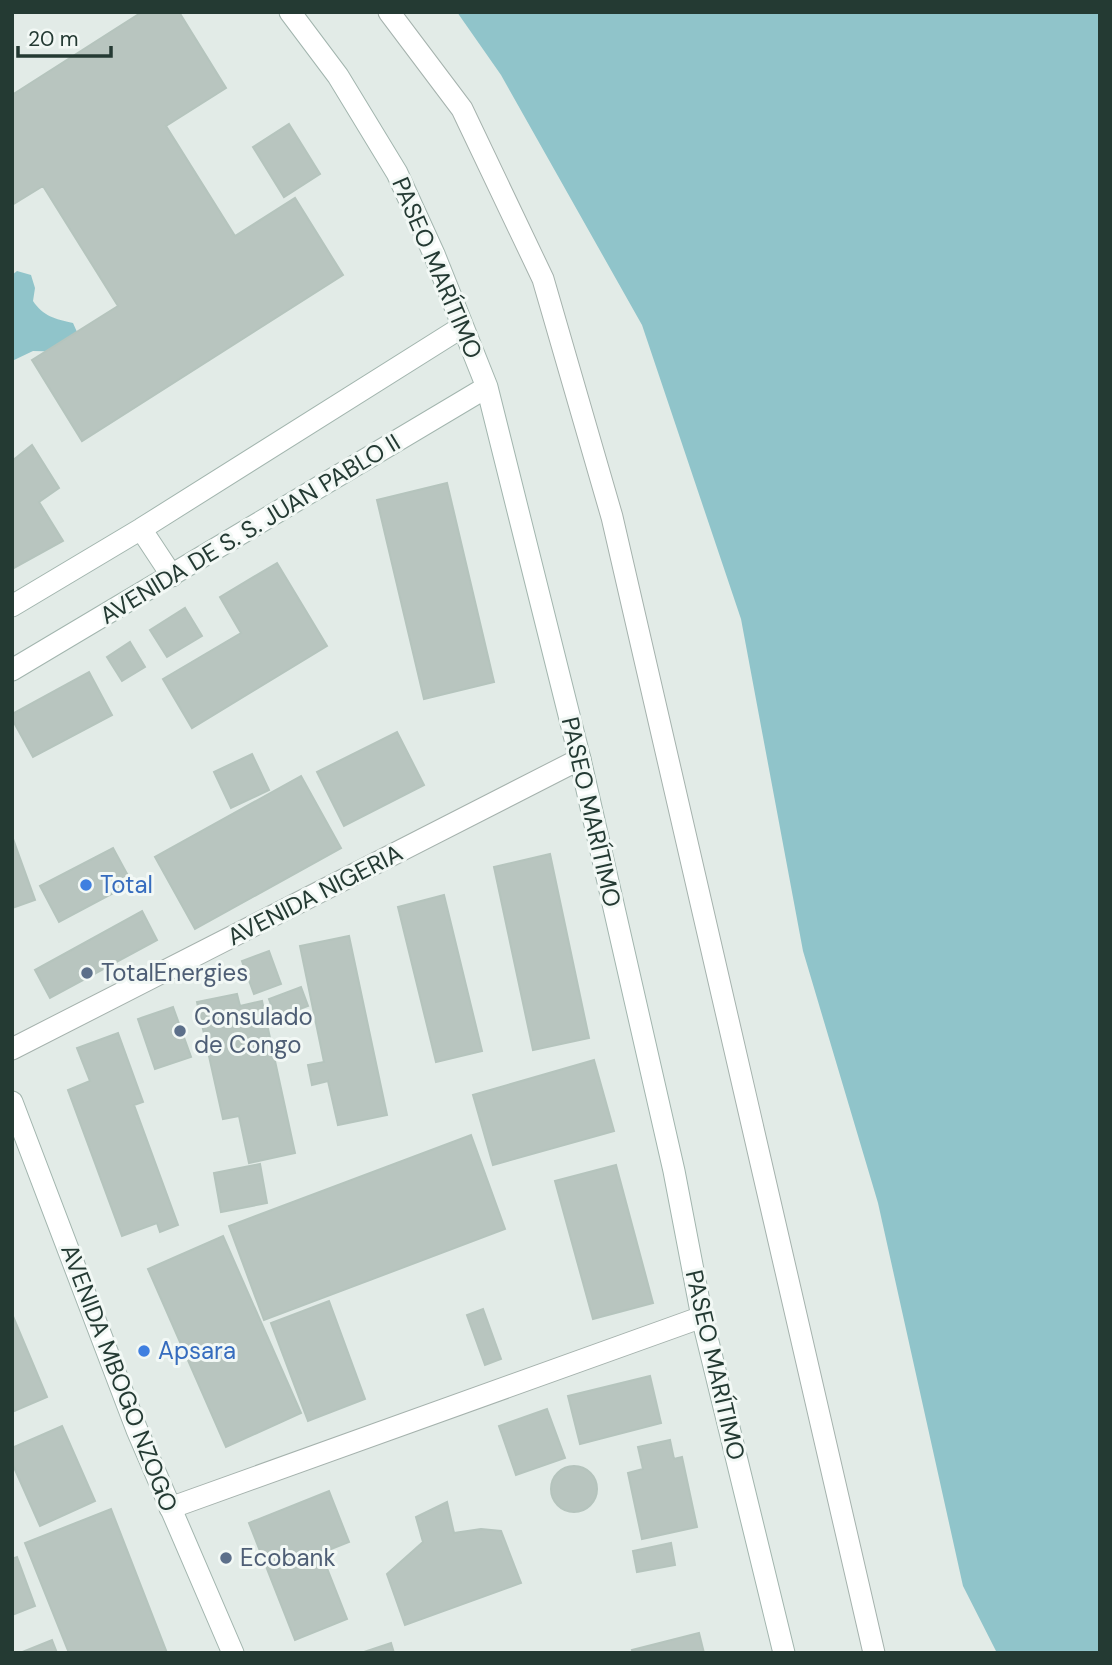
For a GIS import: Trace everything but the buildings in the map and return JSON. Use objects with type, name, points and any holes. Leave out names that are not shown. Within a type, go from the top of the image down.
[{"type":"street","name":"PASEO MARÍTIMO","points":[[290,12],[338,76],[397,173],[434,254],[487,387],[580,759],[674,1171],[702,1317],[784,1653]]},
{"type":"street","points":[[389,12],[462,109],[543,279],[612,517],[874,1653]]},
{"type":"street","points":[[12,606],[141,529],[462,327]]},
{"type":"street","name":"AVENIDA DE S. S. JUAN PABLO II","points":[[12,670],[487,387]]},
{"type":"street","points":[[141,529],[172,576]]},
{"type":"street","name":"AVENIDA NIGERIA","points":[[12,1049],[580,759]]},
{"type":"street","name":"AVENIDA MBOGO NZOGO","points":[[12,1102],[132,1417],[233,1653]]},
{"type":"street","points":[[170,1508],[702,1317]]},
{"type":"water","points":[[457,12],[1100,12],[1100,1653],[997,1653],[963,1586],[878,1203],[803,951],[741,619],[642,325],[501,75]]},
{"type":"water","points":[[17,271],[31,275],[35,288],[33,301],[41,310],[55,318],[73,323],[77,332],[73,352],[33,351],[12,361],[12,275]]},
{"type":"place","name":"Total","points":[[86,885]]},
{"type":"place","name":"TotalEnergies","points":[[87,973]]},
{"type":"place","name":"Consulado de Congo","points":[[180,1031]]},
{"type":"place","name":"Apsara","points":[[144,1351]]},
{"type":"place","name":"Ecobank","points":[[226,1558]]}]
